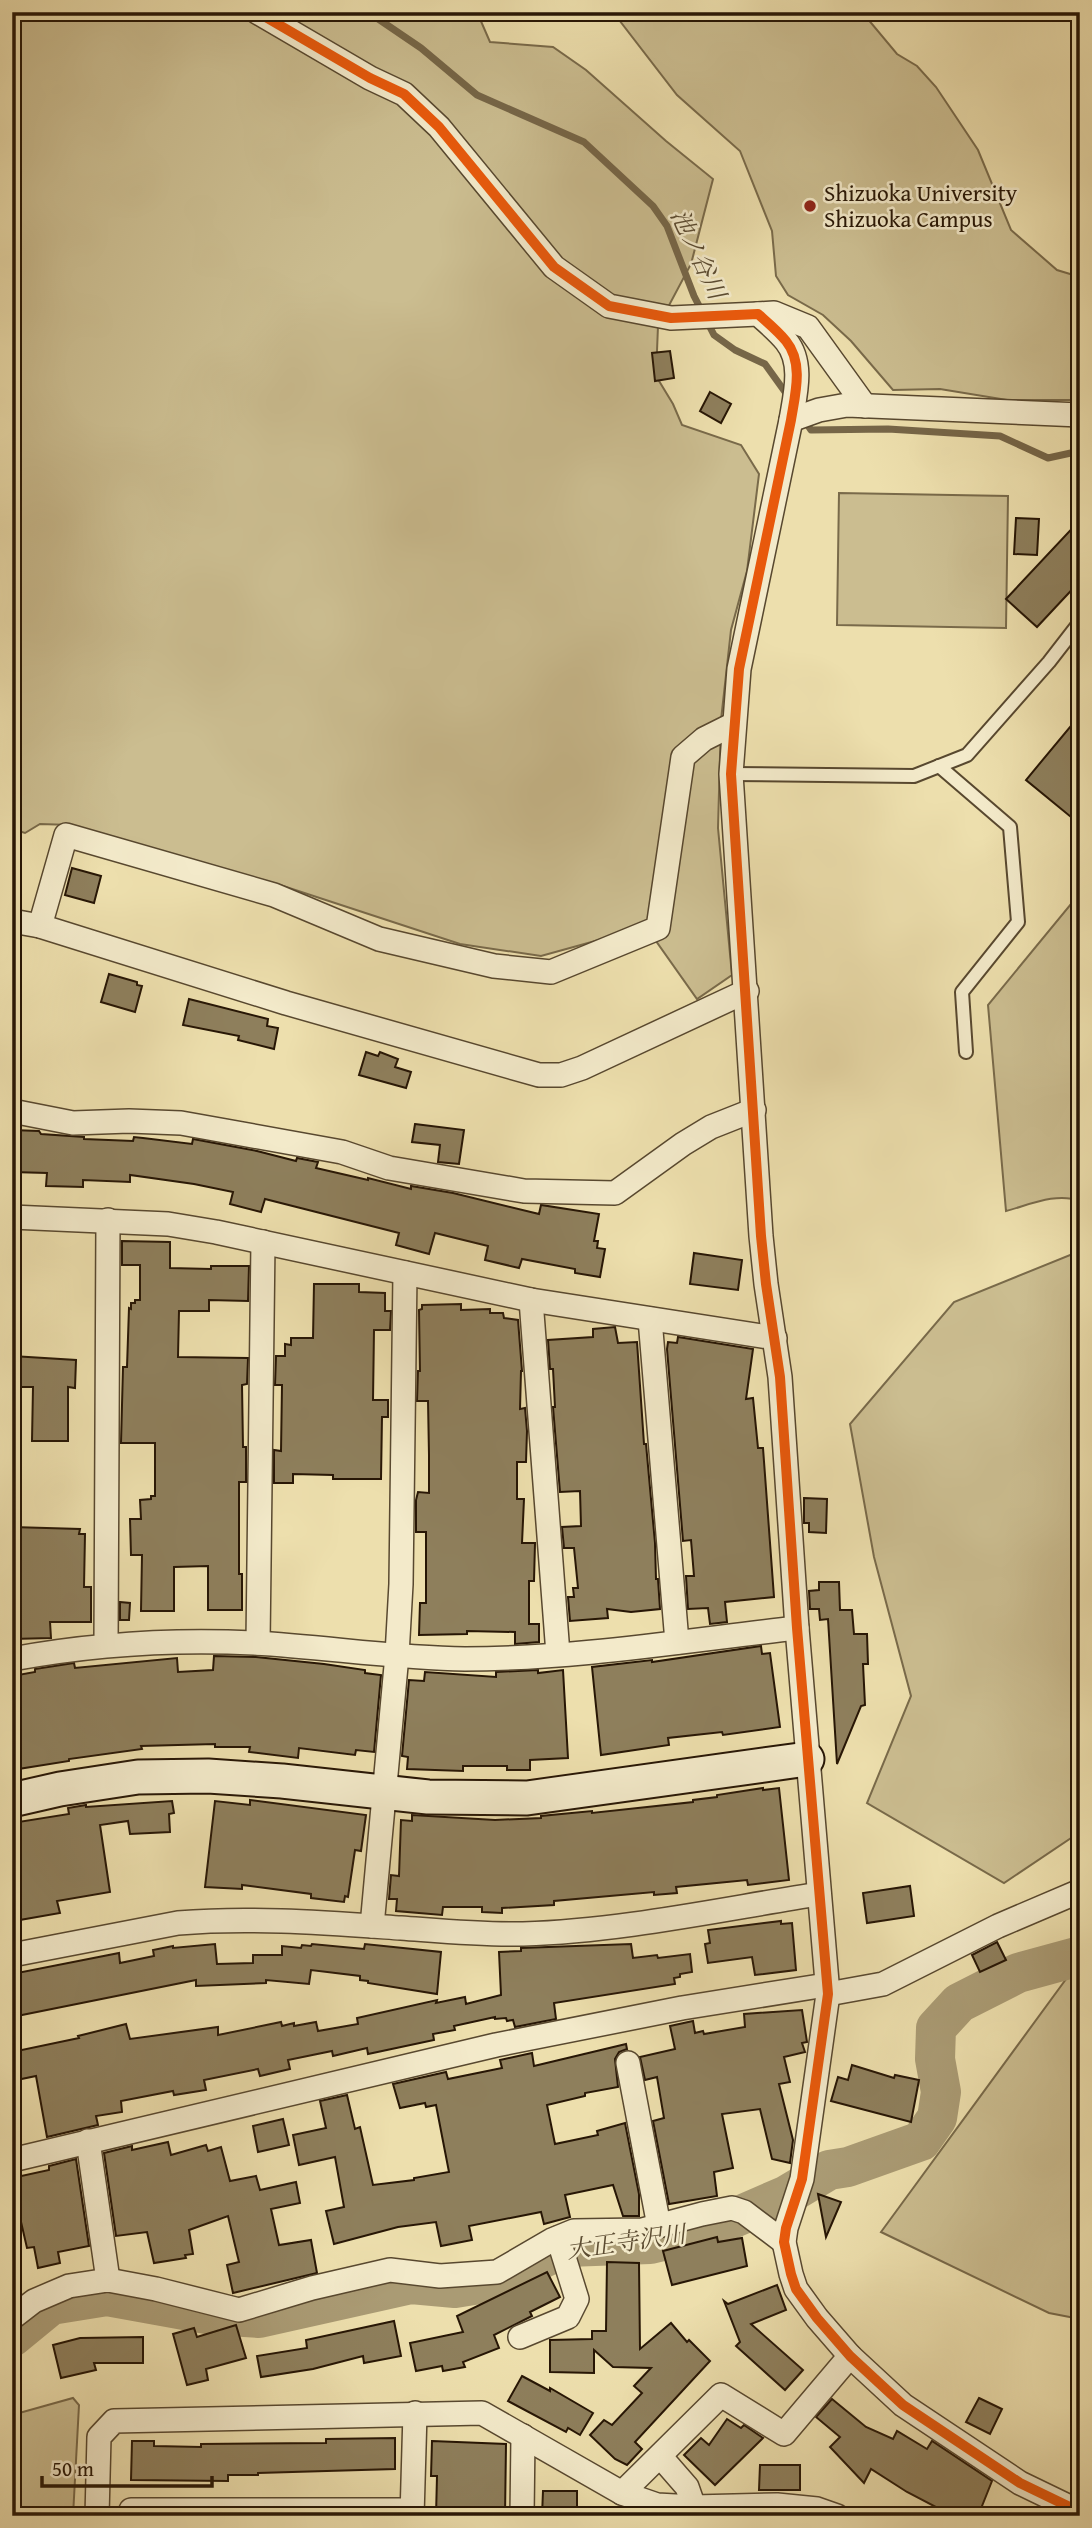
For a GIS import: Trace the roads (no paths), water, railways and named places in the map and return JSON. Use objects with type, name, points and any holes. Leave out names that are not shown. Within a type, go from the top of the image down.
[{"type":"street","points":[[257,12],[370,78],[404,94],[439,127],[554,267],[609,306],[671,318],[774,313],[808,327],[865,406]]},
{"type":"street","points":[[758,314],[787,341],[795,358],[797,382],[739,669],[731,774],[761,1236],[780,1377],[807,1759],[827,1989],[798,2190],[784,2242],[796,2289],[817,2318],[850,2356],[903,2405],[1020,2483],[1080,2512]]},
{"type":"street","points":[[790,420],[819,410],[847,405],[1080,415]]},
{"type":"street","points":[[40,926],[66,835],[274,895],[379,939],[494,966],[551,972],[658,928],[683,757],[704,739],[734,724]]},
{"type":"street","points":[[12,921],[40,926],[286,1003],[539,1075],[561,1075],[582,1068],[747,991]]},
{"type":"street","points":[[12,1111],[73,1123],[181,1123],[342,1152],[389,1168],[524,1191],[615,1193],[692,1138],[711,1127],[754,1110]]},
{"type":"street","points":[[12,1217],[168,1224],[531,1300],[775,1338]]},
{"type":"street","points":[[106,1645],[108,1220]]},
{"type":"street","points":[[258,1643],[263,1242]]},
{"type":"street","points":[[372,1926],[401,1584],[405,1273]]},
{"type":"street","points":[[531,1300],[558,1654]]},
{"type":"street","points":[[649,1319],[677,1642]]},
{"type":"street","points":[[12,1659],[106,1645],[200,1641],[464,1658],[558,1654],[797,1628]]},
{"type":"street","points":[[12,1800],[104,1782],[174,1776],[282,1781],[463,1799],[527,1798],[807,1759]]},
{"type":"street","points":[[12,2160],[496,2045],[682,2008],[883,1984],[998,1926],[1080,1891]]},
{"type":"street","points":[[12,1955],[190,1922],[236,1919],[472,1933],[534,1933],[616,1926],[819,1895]]},
{"type":"street","points":[[628,2063],[659,2226]]},
{"type":"street","points":[[88,2141],[108,2280]]},
{"type":"street","points":[[12,2318],[34,2301],[69,2286],[108,2280],[239,2310],[312,2288],[390,2270],[440,2276],[497,2272],[560,2244],[574,2231],[642,2231],[732,2208],[751,2217],[784,2242]]},
{"type":"street","points":[[520,2337],[568,2317],[577,2299],[560,2244]]},
{"type":"street","points":[[622,2493],[721,2395],[784,2434],[850,2356]]},
{"type":"street","points":[[132,2516],[131,2510],[412,2513],[415,2413]]},
{"type":"street","points":[[97,2516],[99,2437],[114,2421],[415,2413],[482,2413],[622,2493],[657,2505],[776,2505],[817,2509],[837,2516]]},
{"type":"street","points":[[522,2516],[523,2436]]},
{"type":"street","points":[[660,2456],[687,2487],[694,2507]]},
{"type":"lane","points":[[731,774],[914,776],[967,755],[1049,662],[1080,622]]},
{"type":"lane","points":[[939,766],[1010,827],[1018,922],[962,992],[966,1052]]},
{"type":"waterway","name":"池ノ谷川","points":[[368,12],[421,48],[477,95],[584,142],[653,206],[667,226],[694,296],[714,335],[735,350],[765,364],[788,396]]},
{"type":"waterway","name":"池ノ谷川","points":[[805,421],[811,430],[888,429],[1000,436],[1048,458],[1080,451]]},
{"type":"waterway","name":"大正寺沢川","points":[[12,2337],[51,2305],[107,2296],[212,2315],[259,2318],[411,2284],[455,2288],[492,2282],[567,2247],[650,2244],[704,2231],[787,2195],[829,2170],[848,2167],[921,2141],[937,2118],[941,2092],[935,2059],[936,2028],[959,2003],[1018,1973],[1080,1956]]},
{"type":"place","name":"Shizuoka University Shizuoka Campus","points":[[810,206]]}]
